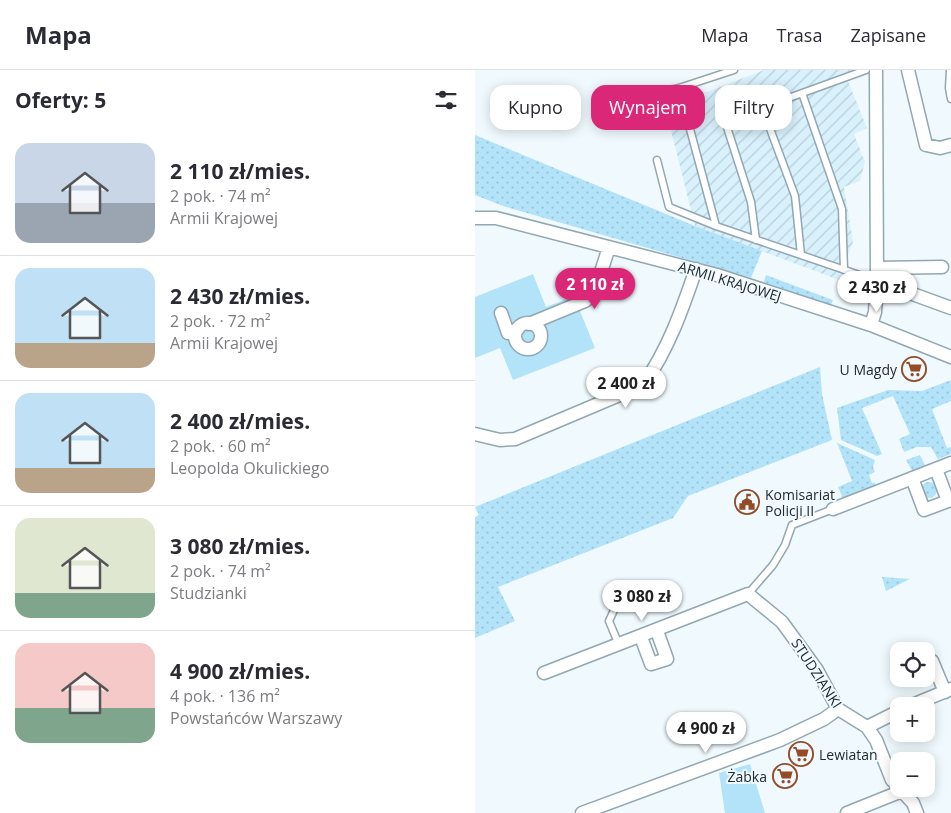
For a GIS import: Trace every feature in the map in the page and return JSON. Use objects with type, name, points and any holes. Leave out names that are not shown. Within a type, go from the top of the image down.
[{"type":"street","points":[[871,325],[875,312],[877,281],[876,70]]},
{"type":"street","points":[[908,70],[926,144],[940,148],[951,145]]},
{"type":"street","name":"ARMII KRAJOWEJ","points":[[475,218],[496,218],[696,269],[871,325],[951,357]]},
{"type":"street","points":[[501,313],[508,333],[585,300],[593,294],[609,247]]},
{"type":"street","points":[[877,268],[942,266]]},
{"type":"street","points":[[475,434],[500,440],[515,439],[643,385],[654,370],[679,319],[696,269]]},
{"type":"street","points":[[877,281],[951,308]]},
{"type":"street","points":[[833,509],[951,463]]},
{"type":"street","points":[[912,478],[924,510],[948,501],[935,469]]},
{"type":"street","points":[[544,673],[657,631],[748,594]]},
{"type":"street","name":"STUDZIANKI","points":[[748,594],[782,622],[817,670],[838,709],[867,727],[876,740],[890,775]]},
{"type":"street","points":[[641,637],[651,664],[667,659],[657,631]]},
{"type":"street","points":[[933,697],[948,691],[935,667]]},
{"type":"street","points":[[582,813],[780,740],[824,719],[838,709]]},
{"type":"street","points":[[867,727],[890,715]]},
{"type":"street","points":[[847,813],[890,794]]},
{"type":"street","name":"STUDZIANKI","points":[[907,797],[917,813]]},
{"type":"lane","points":[[688,85],[735,70]]},
{"type":"lane","points":[[792,96],[866,70]]},
{"type":"lane","points":[[950,70],[949,88],[951,99]]},
{"type":"lane","points":[[802,93],[842,209],[844,270]]},
{"type":"lane","points":[[690,130],[716,226]]},
{"type":"lane","points":[[728,130],[751,202],[756,240]]},
{"type":"lane","points":[[771,130],[795,196],[801,255]]},
{"type":"lane","points":[[657,160],[669,207],[716,226],[877,281]]},
{"type":"lane","points":[[748,594],[773,566],[785,546],[792,525],[833,509]]},
{"type":"lane","points":[[615,608],[609,621],[619,645]]},
{"type":"shaded area","points":[[764,70],[861,70],[861,75],[848,81],[867,128],[854,134],[865,162],[860,181],[844,187],[853,242],[839,280],[695,226],[671,130],[705,130],[705,92],[715,89],[715,130],[792,130],[792,85],[725,85]]},
{"type":"shaded area","points":[[475,135],[695,226],[762,251],[751,278],[503,206],[475,195]]},
{"type":"shaded area","points":[[533,274],[546,307],[574,296],[595,348],[513,380],[500,348],[475,358],[475,297]]},
{"type":"shaded area","points":[[766,275],[833,300],[831,305],[763,285]]},
{"type":"shaded area","points":[[820,367],[822,394],[832,440],[688,496],[673,518],[498,587],[515,621],[475,638],[475,517],[479,515],[475,507]]},
{"type":"shaded area","points":[[951,380],[951,401],[932,409],[947,448],[951,447],[951,454],[938,459],[931,447],[917,447],[904,452],[899,439],[910,434],[893,396],[862,408],[882,454],[877,456],[841,440],[837,408],[888,390],[922,391]]},
{"type":"shaded area","points":[[837,443],[875,460],[873,467],[875,472],[869,475],[872,483],[875,483],[876,486],[844,501],[838,487],[852,481]]},
{"type":"shaded area","points":[[920,455],[926,467],[913,472],[906,460]]},
{"type":"shaded area","points":[[929,482],[937,490],[929,498],[921,490]]},
{"type":"shaded area","points":[[882,577],[910,579],[886,591]]},
{"type":"shaded area","points":[[750,764],[765,813],[725,813],[719,773]]},
{"type":"place","name":"U Magdy","points":[[914,369]]},
{"type":"place","name":"Komisariat Policji II","points":[[747,502]]},
{"type":"place","name":"Lewiatan","points":[[801,754]]},
{"type":"place","name":"Żabka","points":[[785,776]]}]
